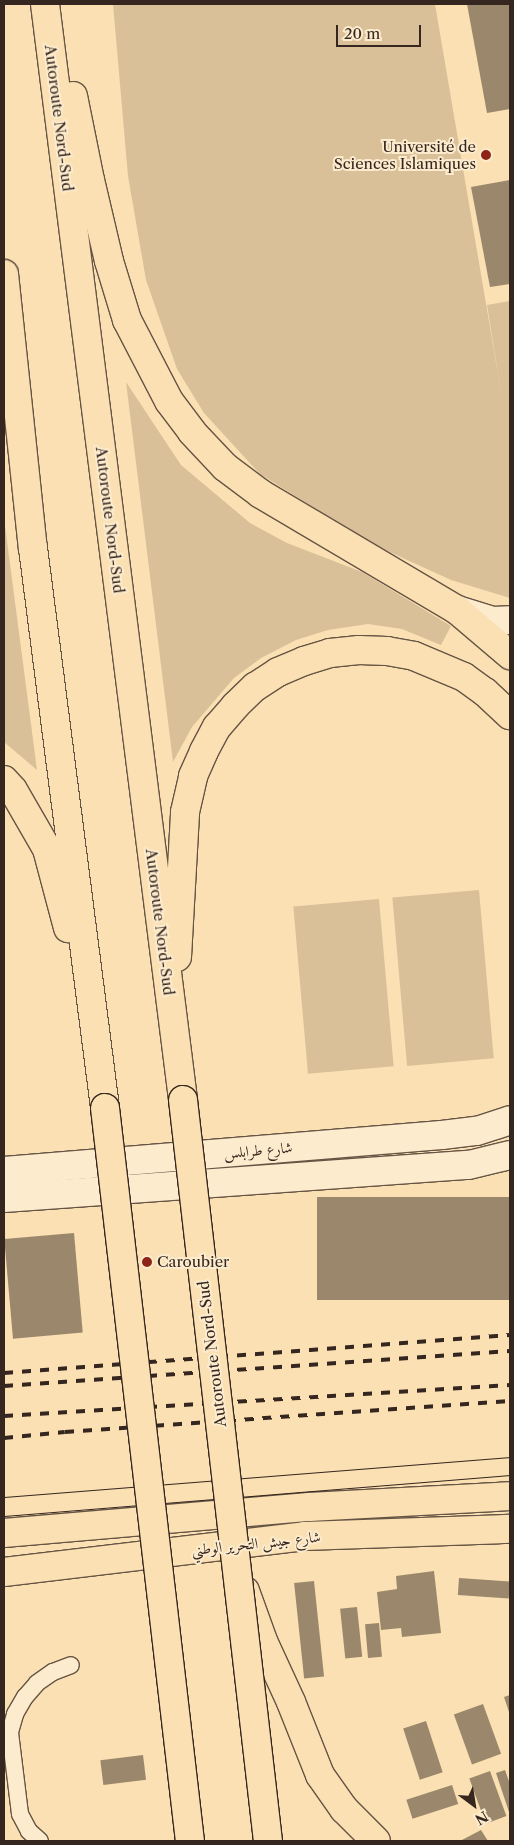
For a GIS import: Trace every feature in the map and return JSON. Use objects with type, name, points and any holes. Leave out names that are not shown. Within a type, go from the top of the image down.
[{"type":"highway","name":"Autoroute Nord-Sud","points":[[45,4],[183,1100],[268,1841]]},
{"type":"highway","points":[[55,4],[90,180],[109,261],[127,320],[169,401],[192,432],[225,467],[261,494],[457,610],[510,656]]},
{"type":"highway","points":[[4,274],[33,548],[98,1044],[190,1841]]},
{"type":"highway","points":[[174,1031],[185,812],[193,776],[204,751],[217,727],[235,706],[278,672],[304,661],[330,653],[387,650],[414,656],[464,677],[485,692],[510,715]]},
{"type":"highway","points":[[4,780],[13,790],[47,848],[98,1044]]},
{"type":"highway","name":"شارع جيش التحرير الوطني","points":[[4,1533],[309,1507],[510,1496]]},
{"type":"highway","name":"شارع جيش التحرير الوطني","points":[[4,1572],[305,1536],[510,1529]]},
{"type":"highway","points":[[236,1563],[263,1641],[291,1702],[320,1775],[344,1809],[375,1841]]},
{"type":"main road","points":[[457,610],[493,621],[510,620]]},
{"type":"main road","name":"شارع طرابلس","points":[[4,1171],[442,1135],[477,1131],[510,1120]]},
{"type":"main road","name":"شارع طرابلس","points":[[4,1198],[469,1164],[510,1155]]},
{"type":"main road","points":[[469,1164],[510,1163]]},
{"type":"lane","points":[[40,1841],[29,1831],[20,1814],[7,1750],[10,1732],[15,1714],[24,1697],[37,1683],[53,1672],[71,1665]]},
{"type":"shaded area","points":[[113,4],[435,4],[501,392],[487,305],[510,301],[510,598],[451,580],[383,549],[321,512],[260,474],[204,413],[177,369],[146,280],[128,176]]},
{"type":"shaded area","points":[[126,382],[181,465],[250,523],[287,543],[362,572],[451,626],[441,645],[402,629],[368,624],[328,630],[296,640],[261,658],[234,678],[192,727],[173,762]]},
{"type":"shaded area","points":[[4,518],[37,770],[4,742]]},
{"type":"shaded area","points":[[479,890],[494,1058],[407,1066],[392,898]]},
{"type":"shaded area","points":[[379,899],[394,1066],[308,1074],[293,906]]},
{"type":"building","points":[[467,4],[510,4],[510,109],[487,113]]},
{"type":"building","points":[[510,180],[510,284],[490,287],[471,187]]},
{"type":"building","points":[[317,1197],[510,1197],[510,1300],[317,1300]]},
{"type":"building","points":[[74,1233],[83,1333],[13,1339],[4,1239]]},
{"type":"building","points":[[434,1571],[441,1633],[402,1637],[401,1628],[381,1630],[377,1592],[397,1589],[396,1576]]},
{"type":"building","points":[[459,1578],[510,1582],[509,1599],[458,1595]]},
{"type":"building","points":[[314,1581],[324,1676],[304,1679],[294,1583]]},
{"type":"building","points":[[357,1607],[362,1657],[345,1659],[340,1609]]},
{"type":"building","points":[[379,1623],[382,1657],[368,1658],[365,1624]]},
{"type":"building","points":[[510,1695],[510,1715],[504,1697]]},
{"type":"building","points":[[483,1704],[501,1754],[472,1764],[454,1715]]},
{"type":"building","points":[[426,1721],[443,1772],[420,1780],[403,1728]]},
{"type":"building","points":[[143,1755],[146,1780],[103,1785],[100,1760]]},
{"type":"building","points":[[505,1770],[510,1784],[510,1815],[496,1773]]},
{"type":"building","points":[[490,1771],[506,1816],[486,1824],[469,1779]]},
{"type":"building","points":[[452,1785],[458,1804],[413,1819],[406,1800]]},
{"type":"building","points":[[481,1830],[488,1841],[460,1841]]},
{"type":"tram line","points":[[4,1497],[510,1457]]},
{"type":"tram line","points":[[4,1516],[510,1475]]},
{"type":"railway","points":[[4,1373],[510,1335]]},
{"type":"railway","points":[[4,1386],[510,1351]]},
{"type":"railway","points":[[4,1416],[510,1385]]},
{"type":"railway","points":[[4,1438],[65,1432],[510,1401]]},
{"type":"place","name":"Université de Sciences Islamiques","points":[[486,155]]},
{"type":"place","name":"Caroubier","points":[[147,1262]]}]
